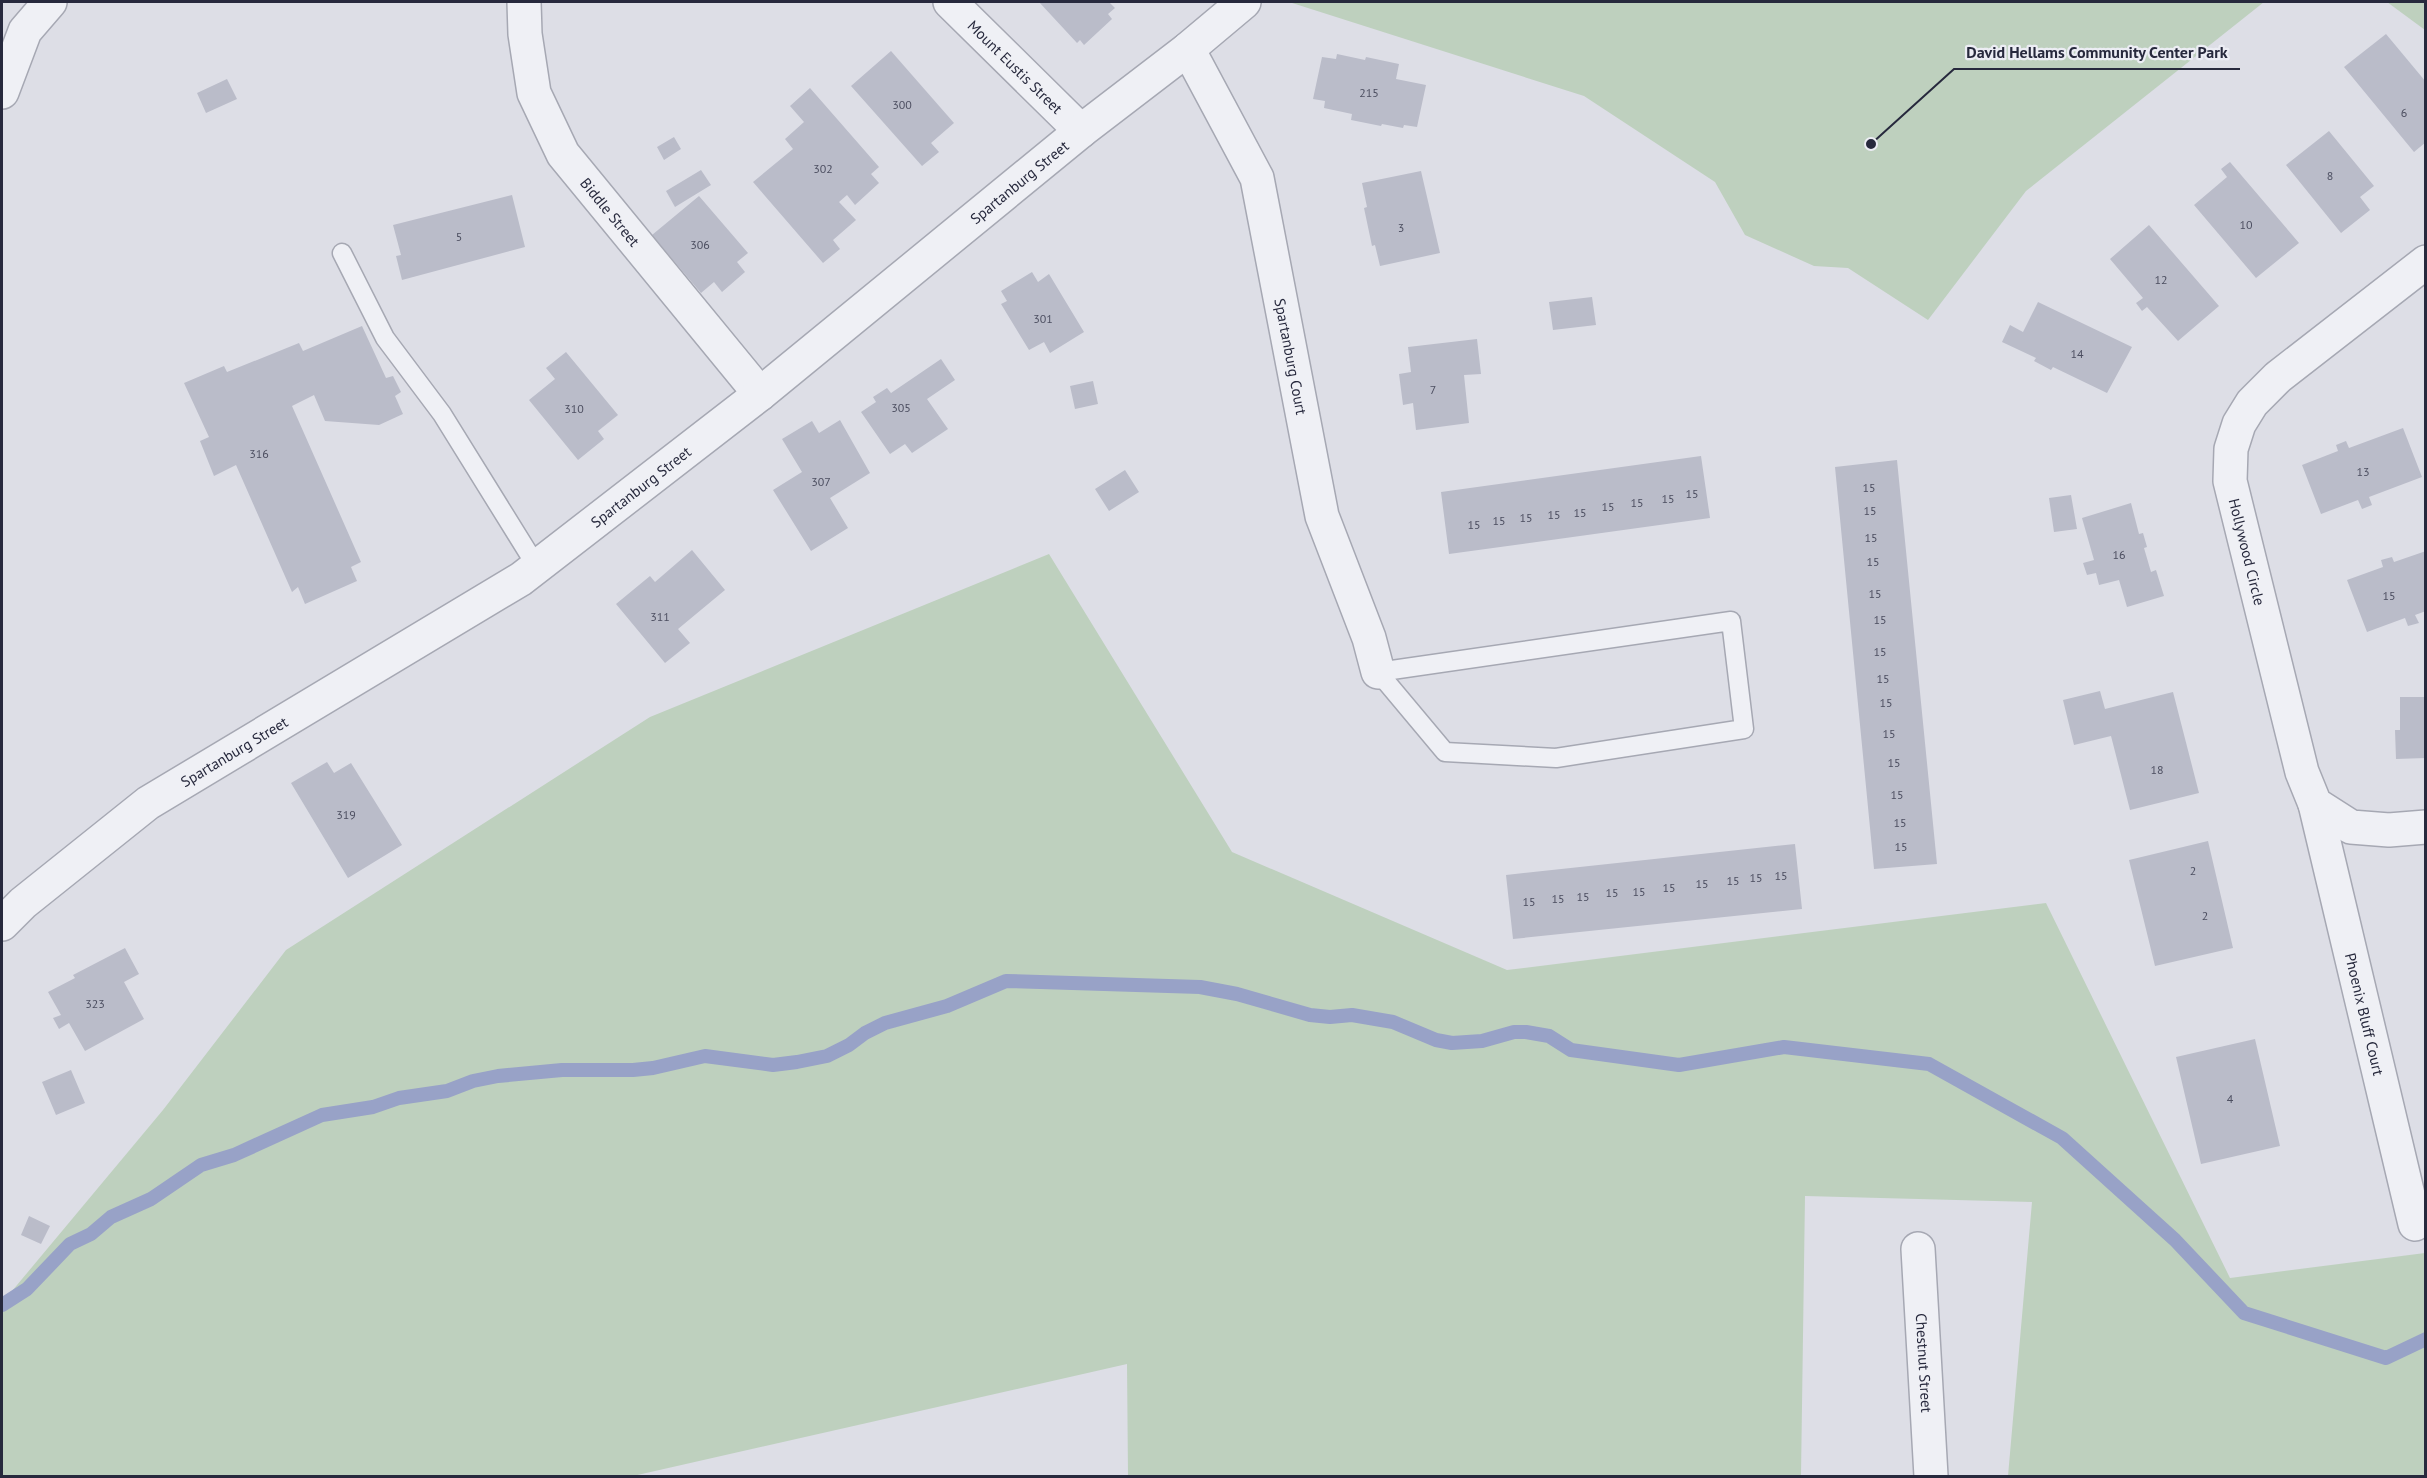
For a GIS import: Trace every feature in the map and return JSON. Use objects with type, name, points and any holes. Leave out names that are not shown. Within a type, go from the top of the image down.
[{"type":"street","points":[[2,92],[25,31],[50,2]]},
{"type":"street","name":"Biddle Street","points":[[524,2],[525,34],[534,93],[563,154],[760,394]]},
{"type":"street","name":"Mount Eustis Street","points":[[950,2],[1082,131]]},
{"type":"street","name":"Spartanburg Street","points":[[2,924],[23,903],[148,803],[511,585],[537,567],[760,394],[1244,2]]},
{"type":"street","name":"Spartanburg Court","points":[[1188,49],[1257,178],[1322,516],[1368,638],[1378,672]]},
{"type":"street","name":"Hollywood Circle","points":[[2315,804],[2302,772],[2230,481],[2231,449],[2239,424],[2252,403],[2278,377],[2426,262]]},
{"type":"street","points":[[2315,804],[2350,827],[2389,830],[2426,827]]},
{"type":"street","name":"Phoenix Bluff Court","points":[[2315,804],[2415,1224]]},
{"type":"street","name":"Chestnut Street","points":[[1918,1249],[1931,1476]]},
{"type":"lane","points":[[342,253],[385,338],[442,414],[537,567]]},
{"type":"lane","points":[[1731,621],[1744,729],[1556,758],[1445,752],[1378,672],[1731,621]]},
{"type":"green space","points":[[1289,2],[2264,2],[2026,191],[1928,320],[1848,268],[1814,266],[1745,235],[1715,182],[1584,96]]},
{"type":"green space","points":[[2387,2],[2425,2],[2425,30]]},
{"type":"green space","points":[[1049,554],[1232,852],[1507,970],[2046,903],[2230,1278],[2425,1253],[2425,1476],[2008,1476],[2032,1202],[1805,1196],[1801,1476],[1128,1476],[1127,1364],[633,1476],[2,1476],[2,1303],[163,1110],[286,950],[650,717]]},
{"type":"building","points":[[1039,2],[1109,2],[1115,8],[1108,14],[1112,19],[1084,45],[1080,40],[1077,43]]},
{"type":"building","points":[[2386,34],[2426,82],[2426,142],[2414,152],[2344,67]]},
{"type":"building","points":[[891,51],[954,123],[931,143],[939,152],[922,166],[851,86]]},
{"type":"building","points":[[1337,54],[1399,64],[1396,79],[1426,85],[1417,127],[1404,125],[1403,128],[1382,124],[1381,126],[1351,120],[1352,114],[1324,108],[1325,101],[1313,99],[1322,57],[1336,59]]},
{"type":"building","points":[[227,79],[237,99],[206,113],[197,93]]},
{"type":"building","points":[[810,88],[879,167],[871,174],[879,183],[855,205],[847,195],[839,202],[856,220],[833,240],[840,249],[823,263],[753,182],[793,149],[785,139],[804,122],[790,106]]},
{"type":"building","points":[[2329,131],[2374,186],[2360,197],[2370,210],[2341,233],[2286,165]]},
{"type":"building","points":[[674,137],[681,149],[664,160],[657,147]]},
{"type":"building","points":[[2230,162],[2299,243],[2256,278],[2194,205],[2227,177],[2221,169]]},
{"type":"building","points":[[701,170],[711,185],[675,207],[666,191]]},
{"type":"building","points":[[1421,171],[1440,253],[1380,266],[1375,245],[1372,246],[1364,208],[1367,207],[1362,183]]},
{"type":"building","points":[[512,195],[525,247],[402,280],[396,256],[401,255],[393,225]]},
{"type":"building","points":[[699,196],[748,253],[737,262],[745,272],[722,292],[714,282],[701,293],[652,235]]},
{"type":"building","points":[[2149,225],[2219,306],[2178,341],[2147,307],[2142,311],[2136,303],[2143,298],[2110,259]]},
{"type":"building","points":[[1032,272],[1038,282],[1049,274],[1084,332],[1050,353],[1044,342],[1029,350],[1001,304],[1007,301],[1001,291]]},
{"type":"building","points":[[1592,297],[1596,325],[1553,330],[1549,302]]},
{"type":"building","points":[[2038,302],[2132,347],[2107,393],[2053,367],[2051,370],[2034,361],[2036,358],[2002,342],[2010,325],[2023,332]]},
{"type":"building","points":[[362,326],[386,378],[393,376],[401,392],[395,396],[403,414],[379,425],[325,421],[314,395],[292,406],[361,562],[351,567],[357,581],[305,604],[298,587],[292,592],[236,465],[214,476],[200,441],[209,437],[184,383],[224,366],[227,372],[299,343],[303,351]]},
{"type":"building","points":[[1477,339],[1481,374],[1464,375],[1469,423],[1416,430],[1413,403],[1403,405],[1399,374],[1411,372],[1408,347]]},
{"type":"building","points":[[566,352],[618,415],[598,431],[604,439],[578,460],[529,400],[555,379],[546,368]]},
{"type":"building","points":[[941,359],[955,380],[927,399],[948,429],[912,453],[905,444],[890,454],[861,412],[876,402],[873,397],[887,388],[891,393]]},
{"type":"building","points":[[1093,381],[1098,404],[1075,409],[1070,386]]},
{"type":"building","points":[[840,420],[870,473],[830,498],[848,528],[811,551],[773,490],[802,472],[782,439],[812,421],[819,433]]},
{"type":"building","points":[[2403,428],[2422,477],[2369,497],[2372,505],[2362,509],[2358,500],[2321,514],[2302,465],[2338,451],[2336,445],[2346,441],[2349,448]]},
{"type":"building","points":[[1701,456],[1710,518],[1449,554],[1441,492]]},
{"type":"building","points":[[1897,460],[1937,864],[1874,869],[1835,467]]},
{"type":"building","points":[[1125,470],[1139,492],[1109,511],[1095,489]]},
{"type":"building","points":[[2071,495],[2077,529],[2054,532],[2049,498]]},
{"type":"building","points":[[2131,503],[2139,534],[2143,533],[2147,547],[2144,548],[2151,572],[2156,570],[2164,596],[2127,607],[2119,580],[2099,585],[2096,573],[2087,575],[2083,563],[2094,560],[2082,518]]},
{"type":"building","points":[[692,550],[725,590],[678,629],[690,643],[665,663],[616,604],[650,576],[655,582]]},
{"type":"building","points":[[2426,551],[2426,611],[2415,615],[2419,623],[2408,626],[2405,618],[2367,632],[2347,580],[2383,567],[2381,560],[2392,557],[2394,562]]},
{"type":"building","points":[[2100,691],[2105,709],[2173,692],[2199,793],[2130,810],[2111,736],[2074,745],[2063,700]]},
{"type":"building","points":[[2400,697],[2426,697],[2426,758],[2396,759],[2395,730],[2400,730]]},
{"type":"building","points":[[327,762],[334,773],[351,763],[402,845],[348,878],[291,783]]},
{"type":"building","points":[[2208,841],[2233,948],[2155,966],[2129,860]]},
{"type":"building","points":[[1795,844],[1802,909],[1513,939],[1506,875]]},
{"type":"building","points":[[125,948],[139,974],[124,982],[144,1019],[85,1051],[69,1023],[59,1029],[53,1018],[61,1015],[48,992],[75,978],[73,975]]},
{"type":"building","points":[[2255,1039],[2280,1146],[2201,1164],[2176,1057]]},
{"type":"building","points":[[71,1070],[85,1103],[56,1115],[42,1082]]},
{"type":"building","points":[[29,1216],[50,1226],[41,1244],[21,1235]]},
{"type":"waterway","points":[[2,1305],[27,1289],[70,1244],[91,1234],[111,1217],[151,1199],[201,1165],[234,1155],[322,1115],[373,1107],[399,1098],[447,1091],[473,1081],[498,1076],[562,1070],[633,1070],[653,1068],[705,1056],[773,1065],[797,1062],[827,1056],[885,1023],[947,1006],[1006,981],[1200,987],[1237,994],[1310,1015],[1330,1017],[1352,1015],[1393,1022],[1436,1040],[1452,1043],[1482,1041],[1514,1032],[1526,1032],[1549,1036],[1571,1050],[1679,1065],[1784,1047],[1929,1064],[2062,1138],[2175,1240],[2244,1313],[2386,1358],[2426,1339]]},
{"type":"place","name":"David Hellams Community Center Park","points":[[1871,144]]}]
